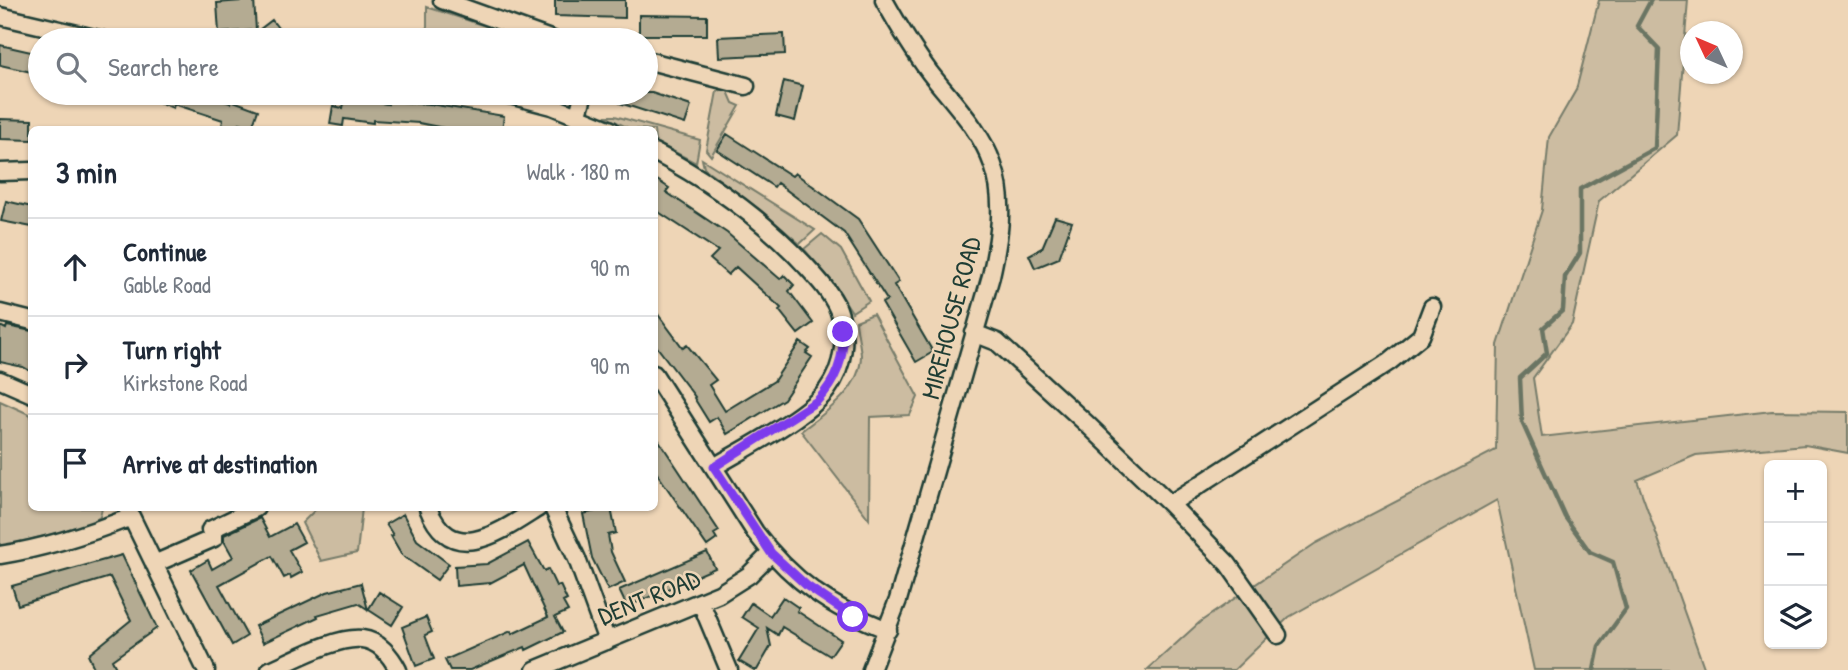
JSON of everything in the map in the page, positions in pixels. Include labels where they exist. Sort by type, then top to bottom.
[{"type":"street","points":[[442,0],[520,28]]},
{"type":"street","name":"MIREHOUSE ROAD","points":[[871,670],[888,630],[974,333],[998,246],[1001,219],[1000,192],[993,165],[980,138],[927,68],[896,23],[884,0]]},
{"type":"street","points":[[0,16],[52,28]]},
{"type":"street","points":[[658,63],[746,86]]},
{"type":"street","points":[[545,105],[578,114],[603,126]]},
{"type":"street","points":[[578,114],[581,105]]},
{"type":"street","points":[[658,154],[713,187],[775,235],[813,273],[832,297],[841,320],[842,357],[826,391],[808,409],[714,467]]},
{"type":"street","points":[[0,172],[28,171]]},
{"type":"street","points":[[1170,504],[1390,362],[1421,336],[1432,307]]},
{"type":"street","points":[[0,313],[28,320]]},
{"type":"street","points":[[974,333],[997,342],[1170,504],[1222,557],[1278,635]]},
{"type":"street","points":[[0,380],[28,392]]},
{"type":"street","points":[[658,380],[771,553],[797,578],[829,602],[853,617],[888,630]]},
{"type":"street","points":[[154,564],[214,538],[211,530],[250,511]]},
{"type":"street","points":[[429,511],[433,519],[447,533],[456,538],[475,541],[494,536],[533,511]]},
{"type":"street","points":[[554,511],[577,559],[607,641]]},
{"type":"street","points":[[0,555],[26,551],[84,535],[129,512],[206,670]]},
{"type":"street","name":"DENT ROAD","points":[[535,670],[701,603],[737,584],[771,553]]},
{"type":"street","points":[[701,603],[729,670]]},
{"type":"street","points":[[270,670],[347,640],[364,639],[387,653],[398,670]]},
{"type":"shaded area","points":[[1599,0],[1688,0],[1686,21],[1680,21],[1681,84],[1677,135],[1599,201],[1572,324],[1533,378],[1542,437],[1772,411],[1848,412],[1848,453],[1805,445],[1696,455],[1637,480],[1705,670],[1534,670],[1497,500],[1289,617],[1234,670],[1147,670],[1200,622],[1316,543],[1496,450],[1498,345],[1542,210],[1549,137],[1576,90]]},
{"type":"shaded area","points":[[427,7],[491,28],[427,28]]},
{"type":"shaded area","points":[[727,89],[733,103],[740,106],[711,156],[706,150],[717,91]]},
{"type":"shaded area","points":[[605,116],[615,116],[650,126],[624,126]]},
{"type":"shaded area","points":[[658,128],[700,140],[696,163],[658,144]]},
{"type":"shaded area","points":[[702,159],[815,230],[800,244],[763,212],[704,168]]},
{"type":"shaded area","points":[[822,234],[841,250],[869,301],[852,312],[831,280],[804,249]]},
{"type":"shaded area","points":[[873,314],[918,397],[910,415],[870,417],[869,519],[801,431],[849,389],[859,368],[861,355],[856,321]]},
{"type":"shaded area","points":[[0,401],[28,414],[28,511],[101,511],[100,517],[85,526],[0,547]]},
{"type":"shaded area","points":[[314,511],[362,511],[357,553],[321,561],[302,523]]},
{"type":"building","points":[[254,0],[256,28],[219,28],[217,3]]},
{"type":"building","points":[[555,0],[625,0],[625,18],[555,16]]},
{"type":"building","points":[[639,15],[707,16],[707,35],[658,35],[658,28],[639,28]]},
{"type":"building","points":[[272,20],[278,28],[262,28]]},
{"type":"building","points":[[784,34],[785,54],[719,57],[718,37]]},
{"type":"building","points":[[0,45],[28,51],[28,71],[0,65]]},
{"type":"building","points":[[784,81],[803,86],[795,121],[776,116]]},
{"type":"building","points":[[658,95],[691,106],[685,124],[626,105],[658,105]]},
{"type":"building","points":[[177,105],[244,105],[258,110],[252,126],[240,123],[239,126],[225,126],[222,125],[223,120]]},
{"type":"building","points":[[344,105],[436,105],[504,116],[503,126],[434,126],[344,119],[343,126],[330,124],[333,106],[343,108]]},
{"type":"building","points":[[0,119],[32,120],[32,126],[28,126],[28,140],[0,139]]},
{"type":"building","points":[[727,134],[792,176],[795,173],[858,219],[899,282],[894,285],[933,352],[916,362],[882,303],[887,300],[844,233],[777,183],[774,187],[717,150]]},
{"type":"building","points":[[658,181],[669,188],[666,192],[727,233],[780,279],[784,275],[794,285],[789,291],[813,323],[798,334],[779,310],[781,308],[736,267],[728,275],[710,259],[718,251],[658,212]]},
{"type":"building","points":[[6,201],[28,206],[28,226],[1,221]]},
{"type":"building","points":[[1055,217],[1072,222],[1059,258],[1035,268],[1029,255],[1042,248]]},
{"type":"building","points":[[658,314],[683,348],[687,345],[716,380],[709,385],[725,411],[774,381],[800,342],[810,349],[806,353],[812,357],[784,399],[727,434],[717,417],[709,422],[695,397],[658,348]]},
{"type":"building","points":[[0,326],[28,330],[28,370],[0,362]]},
{"type":"building","points":[[658,439],[719,531],[714,534],[717,539],[707,546],[658,475]]},
{"type":"building","points":[[612,511],[616,533],[608,535],[611,552],[625,582],[608,590],[592,558],[583,514]]},
{"type":"building","points":[[403,514],[417,540],[449,564],[437,580],[402,555],[391,536],[393,535],[386,524]]},
{"type":"building","points":[[260,518],[270,537],[294,524],[304,542],[289,550],[302,572],[291,578],[290,575],[284,578],[272,556],[219,585],[247,636],[232,645],[191,570],[208,560],[212,569],[233,557],[224,541],[224,535]]},
{"type":"building","points":[[528,542],[544,571],[548,569],[567,600],[563,602],[568,611],[555,617],[563,632],[526,650],[525,647],[470,670],[450,670],[445,660],[548,617],[524,565],[490,583],[456,586],[455,566],[487,564]]},
{"type":"building","points":[[707,552],[715,568],[627,607],[619,590]]},
{"type":"building","points":[[122,555],[157,628],[112,660],[117,670],[95,670],[88,655],[131,620],[110,577],[18,605],[12,586]]},
{"type":"building","points":[[361,583],[368,609],[358,603],[317,615],[318,617],[263,643],[255,626],[327,592]]},
{"type":"building","points":[[379,592],[403,607],[392,625],[368,610]]},
{"type":"building","points":[[783,597],[799,608],[797,611],[841,640],[830,656],[782,627],[778,635],[767,628],[771,646],[757,670],[754,670],[739,661],[759,628],[742,617],[751,603],[770,616]]},
{"type":"building","points":[[426,617],[432,632],[425,635],[434,659],[416,666],[402,627]]},
{"type":"waterway","points":[[1594,670],[1599,646],[1626,609],[1613,562],[1590,552],[1565,517],[1522,422],[1520,378],[1547,353],[1543,328],[1563,310],[1565,277],[1580,253],[1580,189],[1655,148],[1659,49],[1637,26],[1651,0]]},
{"type":"route","points":[[843,332],[844,345],[838,369],[833,381],[817,401],[714,467],[771,553],[821,597],[853,617]]}]
